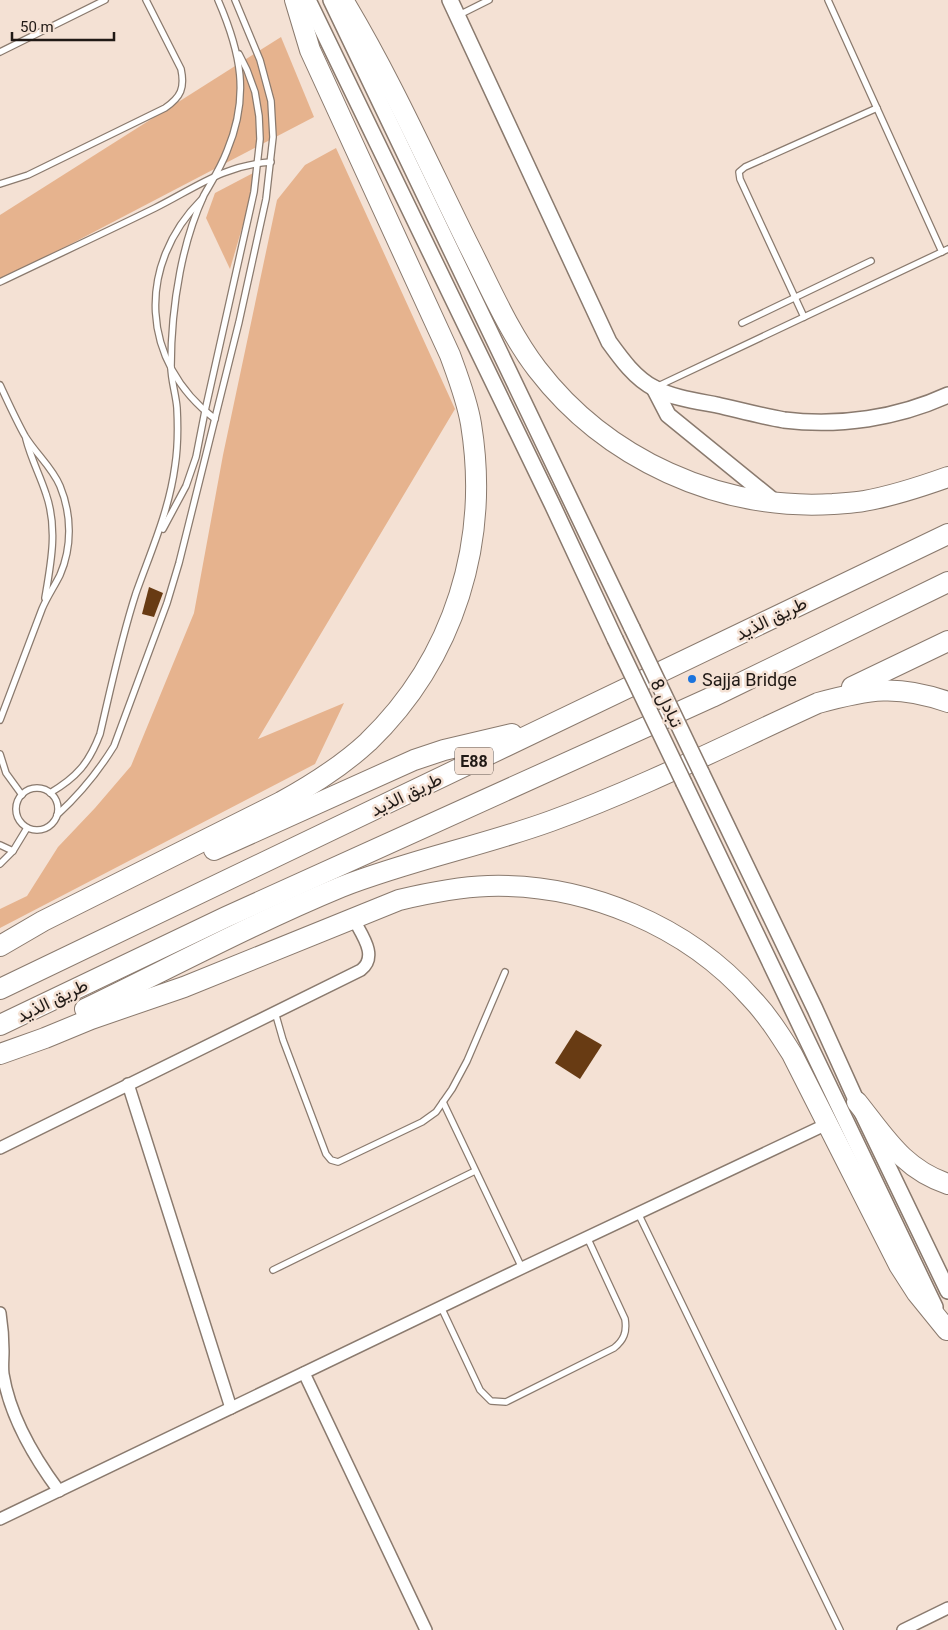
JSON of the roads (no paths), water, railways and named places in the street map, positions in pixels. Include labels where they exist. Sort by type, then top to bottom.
[{"type":"highway","points":[[0,946],[52,916],[281,802],[312,785],[341,765],[380,729],[413,689],[444,636],[460,595],[469,561],[477,491],[470,421],[462,388],[450,355],[310,50],[295,0]]},
{"type":"highway","points":[[343,0],[381,67],[508,325],[537,369],[572,408],[612,442],[658,469],[706,488],[757,501],[810,505],[862,502],[911,490],[948,477]]},
{"type":"highway","name":"طريق الذيد","points":[[0,989],[948,534]]},
{"type":"highway","name":"طريق الذيد","points":[[0,1024],[235,912],[712,697],[948,582]]},
{"type":"highway","points":[[0,1052],[306,902],[388,870],[491,841],[553,820],[625,791],[948,641]]},
{"type":"highway","points":[[818,703],[877,690],[905,691],[932,696],[948,702]]},
{"type":"highway","points":[[0,951],[62,924],[175,868],[414,760],[444,750],[544,728]]},
{"type":"highway","points":[[0,1052],[45,1038],[91,1019],[184,987],[399,900],[458,888],[488,886],[534,888],[582,897],[614,907],[645,920],[702,953],[728,974],[752,998],[773,1024],[792,1054],[908,1279],[947,1332]]},
{"type":"highway","points":[[857,1102],[903,1158],[916,1170],[934,1180],[948,1184]]},
{"type":"main road","name":"تبادل 8","points":[[308,0],[552,504],[947,1332]]},
{"type":"main road","points":[[331,0],[815,1009],[857,1102],[948,1291]]},
{"type":"main road","points":[[450,0],[609,342],[636,375],[654,388],[680,397],[784,420],[812,422],[848,421],[880,417],[924,405],[948,395]]},
{"type":"main road","points":[[654,388],[668,415],[775,502]]},
{"type":"street","points":[[0,1148],[360,970],[366,966],[370,954],[353,918]]},
{"type":"street","points":[[128,1084],[232,1408]]},
{"type":"street","points":[[0,1519],[522,1268],[827,1124]]},
{"type":"street","points":[[0,1313],[3,1372],[11,1403],[30,1446],[59,1491]]},
{"type":"street","points":[[304,1373],[426,1630]]},
{"type":"street","points":[[903,1630],[948,1608]]},
{"type":"lane","points":[[0,52],[105,0]]},
{"type":"lane","points":[[0,184],[28,175],[175,102],[181,92],[183,80],[180,69],[146,0]]},
{"type":"lane","points":[[156,540],[186,486],[196,457],[248,222],[259,163],[260,131],[255,92],[247,70],[236,49],[218,0]]},
{"type":"lane","points":[[57,815],[58,807],[55,799],[43,789],[28,790],[18,801],[17,815],[20,822],[27,828],[34,830],[48,827],[57,815],[89,783],[114,746],[123,725],[167,603],[179,563],[257,239],[271,162],[273,137],[271,102],[260,60],[235,0]]},
{"type":"lane","points":[[457,16],[489,0]]},
{"type":"lane","points":[[654,388],[945,250],[828,0]]},
{"type":"lane","points":[[50,793],[68,782],[79,772],[95,748],[136,594],[172,489],[176,463],[177,411],[171,369],[180,270],[186,245],[203,197],[215,176],[236,127],[240,101],[240,75],[236,49]]},
{"type":"lane","points":[[804,317],[740,179],[739,172],[745,167],[877,108]]},
{"type":"lane","points":[[0,282],[215,176],[229,170],[271,162]]},
{"type":"lane","points":[[203,197],[180,223],[165,253],[156,286],[156,320],[159,337],[171,369],[192,398],[215,419]]},
{"type":"lane","points":[[742,323],[871,260]]},
{"type":"lane","points":[[0,385],[26,437],[60,485],[66,502],[69,521],[69,540],[66,558],[60,575],[44,604],[0,720]]},
{"type":"lane","points":[[26,437],[30,456],[46,494],[51,513],[52,551],[44,604]]},
{"type":"lane","points":[[0,754],[6,773],[22,795]]},
{"type":"lane","points":[[0,864],[13,851],[27,828]]},
{"type":"lane","points":[[0,845],[13,851]]},
{"type":"lane","points":[[274,1012],[326,1154],[334,1162],[342,1161],[422,1122],[436,1112],[467,1061],[505,972]]},
{"type":"lane","points":[[443,1102],[522,1268]]},
{"type":"lane","points":[[273,1270],[476,1171]]},
{"type":"lane","points":[[638,1213],[840,1630]]},
{"type":"lane","points":[[441,1307],[480,1390],[491,1400],[506,1402],[614,1348],[625,1336],[625,1319],[587,1237]]},
{"type":"place","name":"Sajja Bridge","points":[[692,679]]}]
